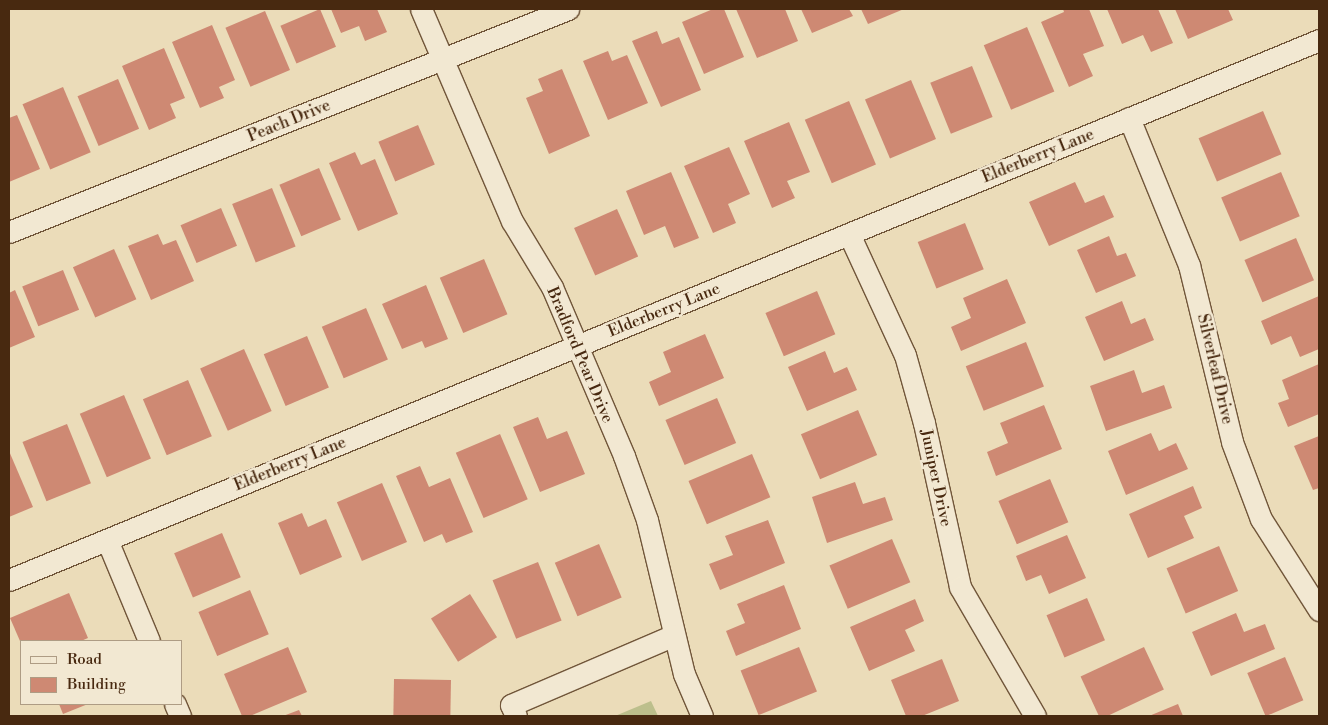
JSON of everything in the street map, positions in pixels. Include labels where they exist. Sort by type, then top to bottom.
[{"type":"street","name":"Bradford Pear Drive","points":[[421,9],[512,221],[552,286],[647,520],[684,674],[702,716]]},
{"type":"street","name":"Peach Drive","points":[[9,232],[568,9]]},
{"type":"street","name":"Elderberry Lane","points":[[9,580],[1319,40]]},
{"type":"street","name":"Silverleaf Drive","points":[[1129,118],[1189,265],[1232,442],[1261,519],[1319,610]]},
{"type":"street","name":"Juniper Drive","points":[[849,234],[905,355],[924,424],[960,587],[1035,716]]},
{"type":"street","points":[[107,540],[149,640]]},
{"type":"street","points":[[516,716],[511,705],[674,635]]},
{"type":"green space","points":[[651,701],[658,716],[615,716]]},
{"type":"building","points":[[320,9],[336,47],[296,64],[280,26]]},
{"type":"building","points":[[331,9],[377,9],[387,32],[365,41],[359,26],[341,33]]},
{"type":"building","points":[[713,9],[724,9],[744,57],[704,74],[682,22]]},
{"type":"building","points":[[736,9],[785,9],[798,41],[757,58]]},
{"type":"building","points":[[801,9],[849,9],[853,16],[812,33]]},
{"type":"building","points":[[861,9],[904,9],[868,24]]},
{"type":"building","points":[[1063,9],[1089,9],[1104,46],[1083,54],[1093,76],[1069,87],[1041,22],[1064,12]]},
{"type":"building","points":[[1107,9],[1158,9],[1173,43],[1151,52],[1143,35],[1122,44]]},
{"type":"building","points":[[1175,9],[1228,9],[1233,20],[1188,39]]},
{"type":"building","points":[[265,11],[290,70],[250,87],[225,28]]},
{"type":"building","points":[[212,25],[235,80],[219,87],[224,98],[200,108],[172,42]]},
{"type":"building","points":[[1027,27],[1054,91],[1011,110],[984,45]]},
{"type":"building","points":[[657,31],[662,44],[679,37],[701,90],[661,107],[632,41]]},
{"type":"building","points":[[164,48],[185,98],[170,104],[176,118],[149,130],[122,66]]},
{"type":"building","points":[[608,51],[612,61],[627,55],[648,103],[608,120],[583,61]]},
{"type":"building","points":[[972,66],[993,117],[951,134],[930,83]]},
{"type":"building","points":[[562,69],[590,136],[549,154],[526,98],[543,91],[538,79]]},
{"type":"building","points":[[118,79],[139,129],[99,146],[77,96]]},
{"type":"building","points":[[911,80],[936,139],[890,158],[865,100]]},
{"type":"building","points":[[63,87],[91,152],[50,170],[22,104]]},
{"type":"building","points":[[849,101],[876,165],[832,183],[805,120]]},
{"type":"building","points":[[1263,111],[1281,154],[1217,182],[1199,138]]},
{"type":"building","points":[[17,115],[40,169],[9,182],[9,118]]},
{"type":"building","points":[[789,122],[810,172],[787,181],[795,198],[772,208],[744,141]]},
{"type":"building","points":[[418,125],[435,165],[395,181],[378,142]]},
{"type":"building","points":[[729,147],[750,194],[728,204],[736,223],[713,233],[684,166]]},
{"type":"building","points":[[355,152],[361,165],[375,159],[398,214],[358,231],[329,163]]},
{"type":"building","points":[[319,168],[341,220],[301,236],[279,185]]},
{"type":"building","points":[[671,172],[699,238],[674,248],[665,226],[644,235],[626,191]]},
{"type":"building","points":[[1281,172],[1300,216],[1240,242],[1221,197]]},
{"type":"building","points":[[1075,182],[1085,203],[1104,195],[1114,217],[1049,246],[1029,202]]},
{"type":"building","points":[[272,188],[296,246],[256,263],[232,204]]},
{"type":"building","points":[[221,208],[237,246],[197,263],[180,225]]},
{"type":"building","points":[[617,209],[638,257],[595,276],[574,228]]},
{"type":"building","points":[[965,223],[984,269],[936,288],[918,242]]},
{"type":"building","points":[[158,234],[163,245],[176,240],[194,281],[151,300],[128,246]]},
{"type":"building","points":[[1109,236],[1117,256],[1126,253],[1136,276],[1096,293],[1077,250]]},
{"type":"building","points":[[1296,238],[1314,280],[1262,302],[1244,260]]},
{"type":"building","points":[[114,249],[136,299],[95,318],[73,267]]},
{"type":"building","points":[[484,259],[507,314],[463,333],[440,278]]},
{"type":"building","points":[[63,270],[79,310],[38,326],[22,286]]},
{"type":"building","points":[[1007,279],[1026,323],[961,351],[951,327],[971,318],[963,298]]},
{"type":"building","points":[[426,285],[448,339],[425,348],[422,341],[402,349],[382,304]]},
{"type":"building","points":[[15,290],[35,337],[9,348],[9,293]]},
{"type":"building","points":[[817,291],[835,334],[784,356],[765,313]]},
{"type":"building","points":[[1319,296],[1319,349],[1300,357],[1291,336],[1271,345],[1261,321]]},
{"type":"building","points":[[1122,301],[1131,324],[1145,318],[1154,340],[1104,361],[1085,317]]},
{"type":"building","points":[[366,308],[388,360],[344,378],[322,327]]},
{"type":"building","points":[[705,334],[724,378],[659,406],[649,382],[671,372],[663,352]]},
{"type":"building","points":[[307,336],[329,388],[286,406],[264,354]]},
{"type":"building","points":[[1026,342],[1044,387],[984,411],[966,366]]},
{"type":"building","points":[[244,349],[272,411],[228,431],[200,369]]},
{"type":"building","points":[[825,351],[834,373],[847,367],[857,390],[807,411],[788,367]]},
{"type":"building","points":[[1319,364],[1319,414],[1288,427],[1278,403],[1289,399],[1282,380]]},
{"type":"building","points":[[1134,370],[1142,393],[1164,385],[1172,408],[1106,431],[1090,386]]},
{"type":"building","points":[[188,380],[212,436],[167,455],[143,399]]},
{"type":"building","points":[[124,395],[151,459],[107,477],[80,414]]},
{"type":"building","points":[[717,398],[736,443],[685,465],[665,420]]},
{"type":"building","points":[[1044,405],[1062,449],[996,476],[987,452],[1008,443],[1000,423]]},
{"type":"building","points":[[858,410],[877,455],[820,479],[801,434]]},
{"type":"building","points":[[538,417],[547,439],[567,431],[585,474],[540,492],[513,427]]},
{"type":"building","points":[[67,424],[91,483],[46,501],[22,442]]},
{"type":"building","points":[[1151,433],[1159,451],[1176,443],[1188,469],[1126,495],[1108,451]]},
{"type":"building","points":[[500,434],[528,499],[484,518],[456,453]]},
{"type":"building","points":[[1319,436],[1319,488],[1313,490],[1294,446]]},
{"type":"building","points":[[9,451],[33,507],[9,517]]},
{"type":"building","points":[[752,454],[770,497],[707,524],[688,481]]},
{"type":"building","points":[[420,466],[429,487],[450,478],[473,532],[446,543],[442,534],[424,542],[396,476]]},
{"type":"building","points":[[1050,479],[1068,522],[1017,544],[998,501]]},
{"type":"building","points":[[855,482],[863,504],[885,497],[893,520],[827,543],[812,497]]},
{"type":"building","points":[[382,483],[407,542],[362,561],[337,502]]},
{"type":"building","points":[[1193,486],[1202,508],[1184,516],[1194,538],[1148,558],[1129,514]]},
{"type":"building","points":[[302,513],[308,527],[326,519],[342,557],[300,575],[278,523]]},
{"type":"building","points":[[768,520],[785,563],[720,590],[709,564],[733,555],[725,536]]},
{"type":"building","points":[[222,533],[241,577],[193,598],[174,553]]},
{"type":"building","points":[[1067,535],[1086,578],[1049,594],[1041,575],[1026,581],[1016,556]]},
{"type":"building","points":[[892,539],[910,582],[848,609],[829,566]]},
{"type":"building","points":[[599,544],[622,597],[577,616],[555,563]]},
{"type":"building","points":[[1219,546],[1238,591],[1186,613],[1167,568]]},
{"type":"building","points":[[538,562],[562,620],[516,639],[493,580]]},
{"type":"building","points":[[784,585],[801,629],[736,656],[726,631],[745,623],[737,604]]},
{"type":"building","points":[[250,590],[269,634],[217,656],[198,612]]},
{"type":"building","points":[[69,593],[88,638],[83,640],[20,641],[10,618]]},
{"type":"building","points":[[470,594],[497,637],[458,662],[431,618]]},
{"type":"building","points":[[1087,598],[1105,640],[1064,658],[1046,615]]},
{"type":"building","points":[[915,599],[924,621],[905,630],[915,651],[869,671],[850,627]]},
{"type":"building","points":[[1236,613],[1244,632],[1265,624],[1275,649],[1211,676],[1192,632]]},
{"type":"building","points":[[288,647],[307,692],[250,716],[242,716],[224,674]]},
{"type":"building","points":[[799,647],[817,692],[759,715],[741,671]]},
{"type":"building","points":[[1144,647],[1164,690],[1107,716],[1099,716],[1081,677]]},
{"type":"building","points":[[1285,657],[1303,700],[1266,716],[1247,673]]},
{"type":"building","points":[[942,659],[959,701],[922,716],[906,716],[891,680]]},
{"type":"building","points":[[394,679],[451,680],[450,716],[393,716]]},
{"type":"building","points":[[1178,704],[1183,716],[1149,716]]},
{"type":"building","points":[[59,705],[86,705],[63,714]]},
{"type":"building","points":[[299,710],[302,716],[283,716]]}]
